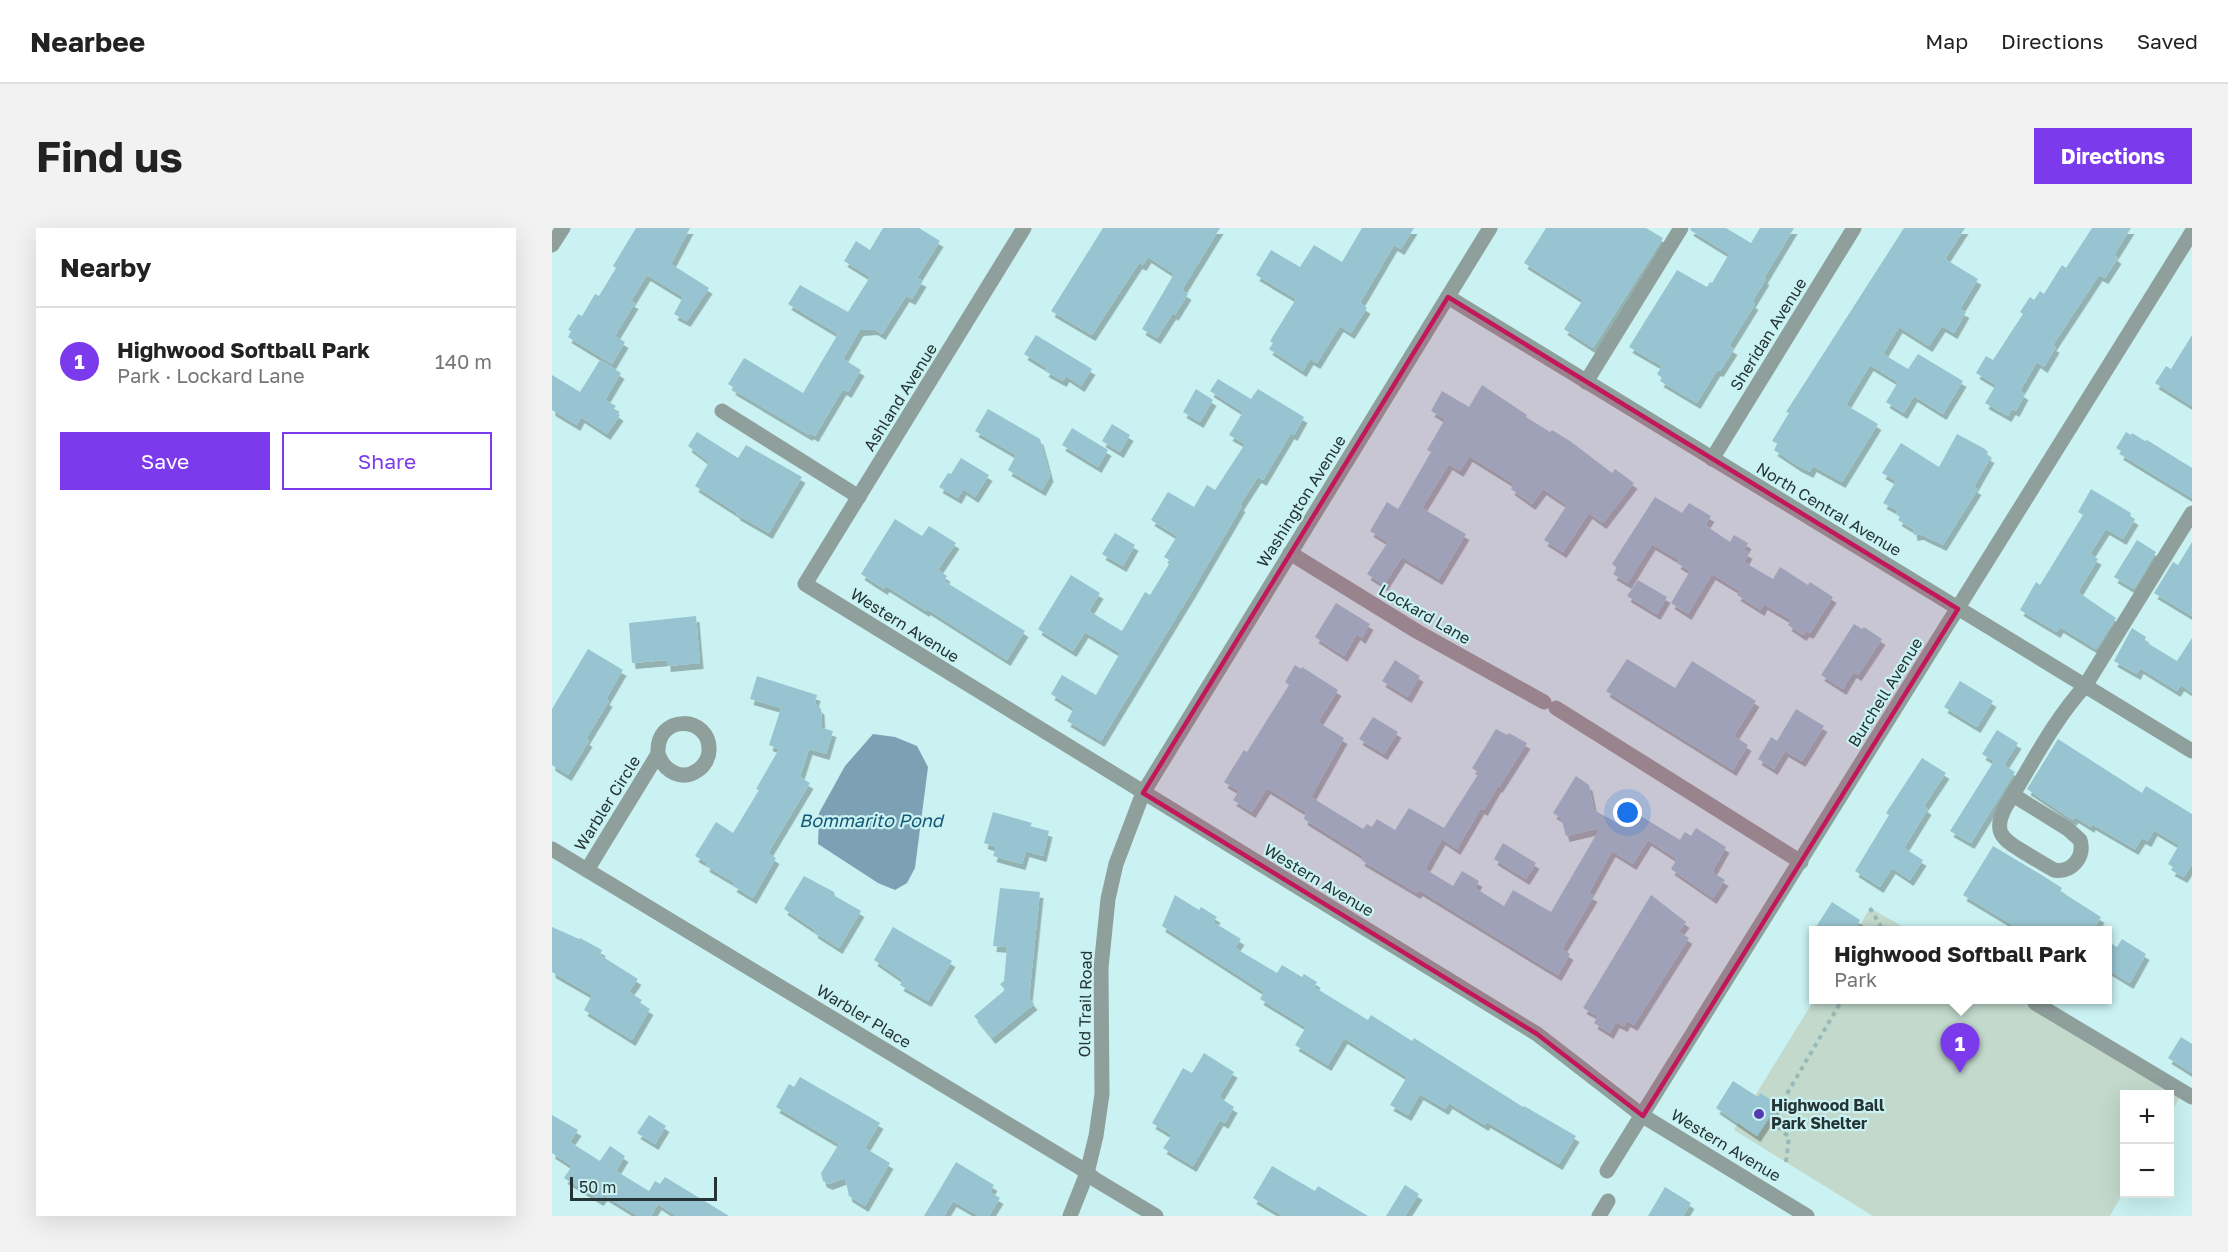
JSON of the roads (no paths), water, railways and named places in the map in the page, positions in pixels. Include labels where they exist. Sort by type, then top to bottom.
[{"type":"street","points":[[552,245],[563,228]]},
{"type":"street","name":"Ashland Avenue","points":[[805,584],[1024,228]]},
{"type":"street","name":"Washington Avenue","points":[[1143,793],[1490,228]]},
{"type":"street","points":[[1586,382],[1681,228]]},
{"type":"street","name":"Sheridan Avenue","points":[[1712,459],[1854,228]]},
{"type":"street","name":"Burchell Avenue","points":[[1607,1171],[2192,232]]},
{"type":"street","name":"North Central Avenue","points":[[1448,297],[2192,752]]},
{"type":"street","points":[[722,411],[859,497]]},
{"type":"street","points":[[2013,795],[2068,829],[2080,840],[2081,852],[2078,860],[2070,868],[2062,872],[2054,870],[2006,841],[1999,825],[2000,816],[2056,724],[2072,700],[2085,686],[2192,513]]},
{"type":"street","name":"Lockard Lane","points":[[1290,553],[1418,632],[1550,705],[1801,862]]},
{"type":"street","name":"Western Avenue","points":[[805,584],[1537,1034],[1643,1116],[1807,1216]]},
{"type":"street","name":"Warbler Circle","points":[[587,870],[658,754]]},
{"type":"street","name":"Old Trail Road","points":[[1070,1216],[1087,1173],[1096,1136],[1102,1094],[1101,968],[1108,899],[1116,864],[1143,793]]},
{"type":"street","name":"Warbler Place","points":[[552,849],[1156,1216]]},
{"type":"street","points":[[2037,1004],[2192,1097]]},
{"type":"street","points":[[1599,1216],[1608,1201]]},
{"type":"water","name":"Bommarito Pond","points":[[873,734],[895,737],[917,746],[928,767],[915,868],[907,883],[895,890],[878,883],[818,844],[819,813],[845,766]]},
{"type":"place","name":"Highwood Softball Park","points":[[1960,1073]]},
{"type":"place","name":"Highwood Ball Park Shelter","points":[[1759,1114]]}]
